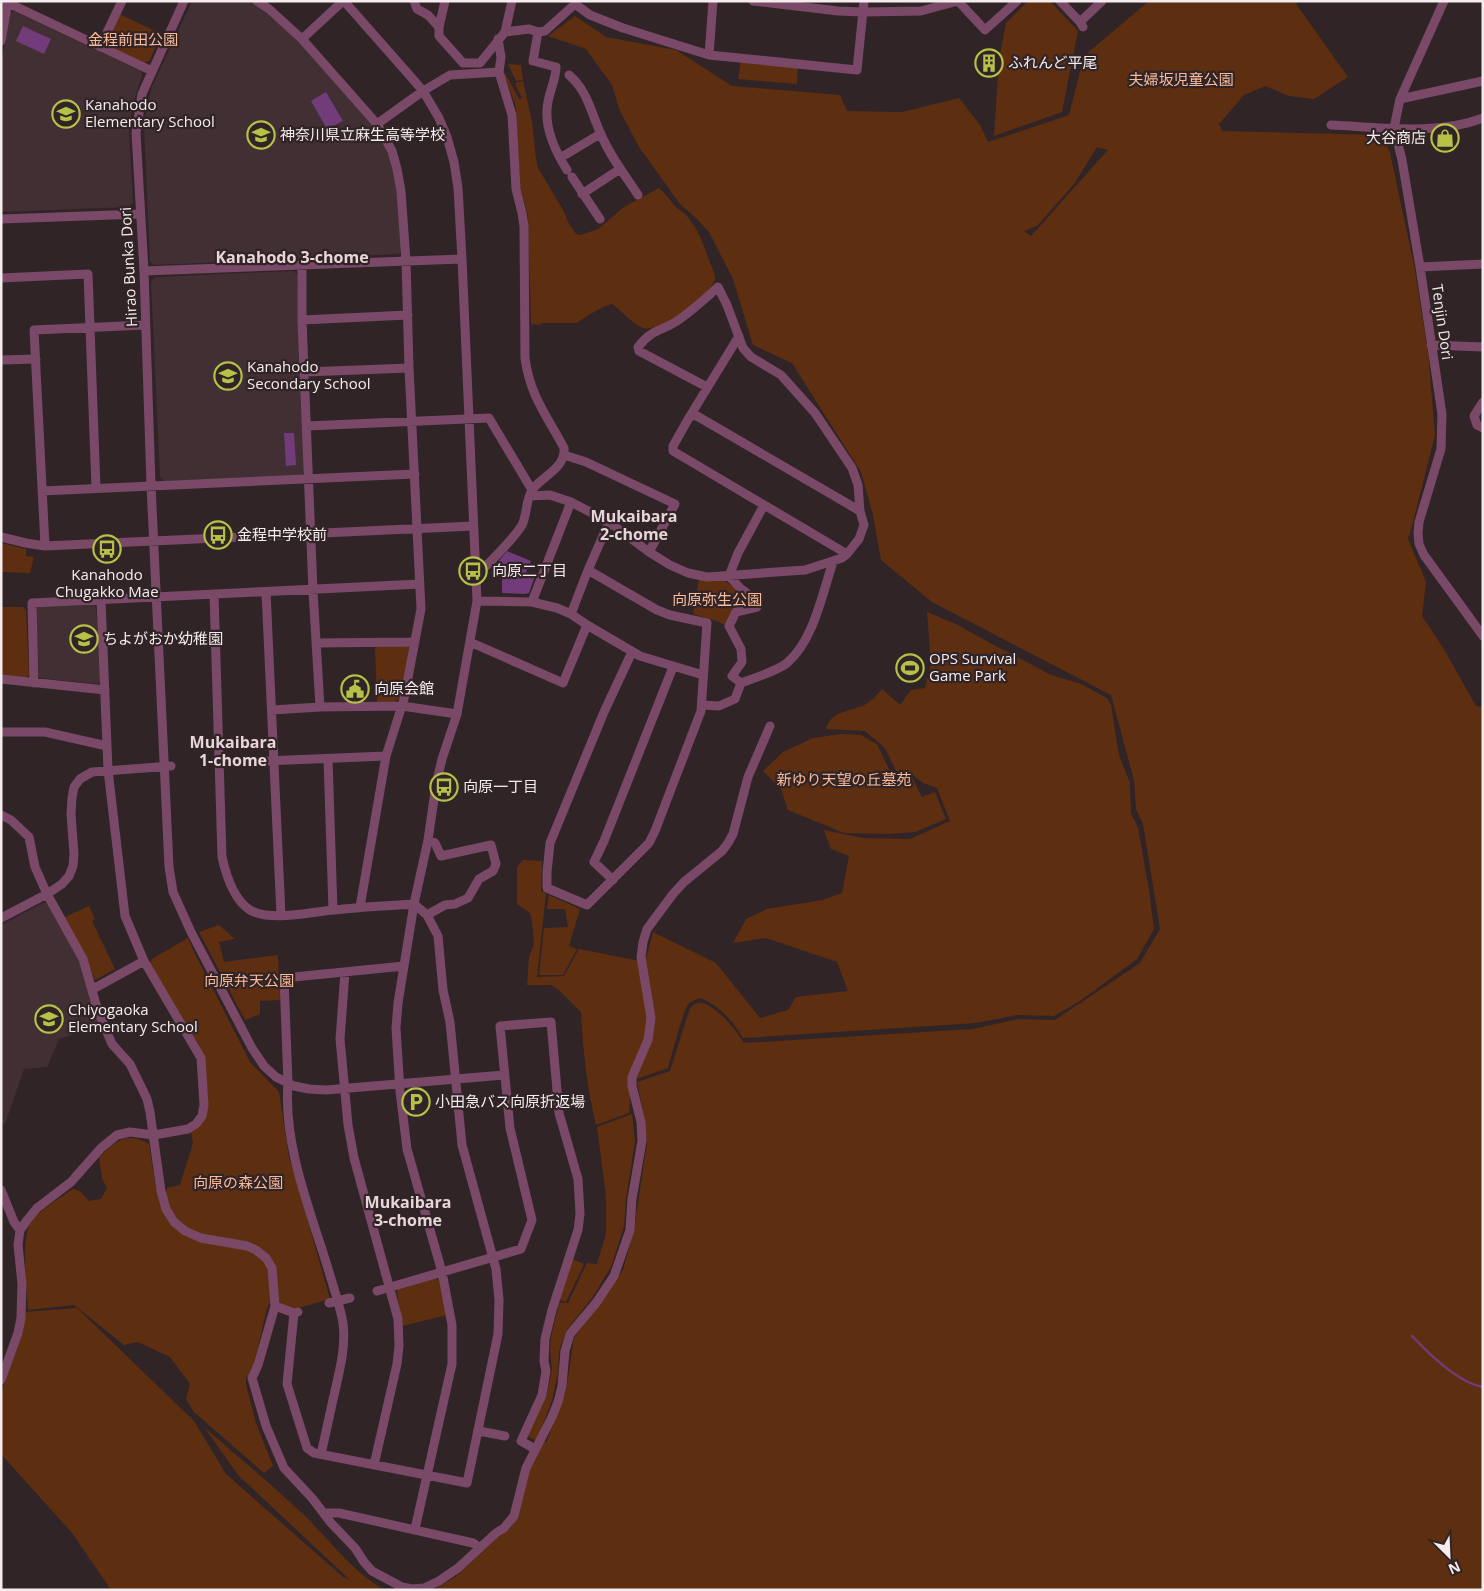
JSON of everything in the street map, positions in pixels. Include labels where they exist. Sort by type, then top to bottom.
[{"type":"street","points":[[100,47],[122,1]]},
{"type":"street","name":"Hirao Bunka Dori","points":[[184,1],[142,94],[136,133],[144,271],[151,485],[168,766],[169,867],[173,892],[191,932],[258,1059],[270,1073],[288,1083],[309,1089],[326,1090],[504,1075]]},
{"type":"street","points":[[257,1],[269,9],[302,39],[377,124],[392,151],[397,169],[403,219],[421,609],[402,706],[386,756],[360,907]]},
{"type":"street","points":[[302,39],[343,1],[423,91],[439,118],[447,137],[454,162],[458,188],[477,601],[457,714],[442,759],[428,840],[414,904],[396,1028],[399,1083],[407,1149],[442,1272],[452,1325],[452,1364],[415,1530]]},
{"type":"street","points":[[414,1],[417,10],[428,15],[439,27]]},
{"type":"street","points":[[445,1],[439,27],[439,36],[463,63],[480,63],[505,32],[512,1]]},
{"type":"street","points":[[709,55],[713,1]]},
{"type":"street","points":[[753,1],[863,12],[920,11],[958,1],[985,30],[1017,1]]},
{"type":"street","points":[[505,32],[529,29],[538,32],[545,31],[575,3],[590,15],[623,28],[709,55],[857,70],[856,61],[864,1]]},
{"type":"street","points":[[1060,1],[1081,25],[1102,1]]},
{"type":"street","name":"Tenjin Dori","points":[[1444,1],[1400,99],[1394,128],[1402,160],[1420,267],[1442,414],[1441,449],[1419,522],[1418,533],[1419,544],[1424,555],[1483,636]]},
{"type":"street","points":[[1,41],[6,2],[152,71]]},
{"type":"street","points":[[538,32],[533,61],[556,67],[547,104],[550,136],[569,173],[600,219]]},
{"type":"street","points":[[476,575],[487,566],[522,525],[531,493],[557,467],[564,455],[564,448],[540,409],[526,368],[522,213],[516,189],[512,115],[499,72],[501,57],[498,39]]},
{"type":"street","points":[[377,124],[423,91],[450,75],[499,72]]},
{"type":"street","points":[[569,75],[583,91],[600,134],[638,195]]},
{"type":"street","points":[[1400,99],[1483,81]]},
{"type":"street","points":[[1331,125],[1394,128],[1433,127],[1461,124],[1483,118]]},
{"type":"street","points":[[560,158],[600,134]]},
{"type":"street","points":[[582,194],[620,168]]},
{"type":"street","points":[[1,218],[140,214]]},
{"type":"street","points":[[144,271],[462,258]]},
{"type":"street","points":[[1420,267],[1483,264]]},
{"type":"street","points":[[302,265],[302,320],[310,478],[313,591],[320,707]]},
{"type":"street","points":[[1,278],[88,274],[96,488]]},
{"type":"street","points":[[531,493],[550,495],[572,502],[609,522],[670,565],[688,573],[707,576],[729,576],[805,570],[833,562],[847,554],[859,538],[864,525],[860,511],[858,485],[852,468],[815,413],[781,375],[751,357],[743,348],[727,305],[718,287],[676,322],[647,336],[638,347],[639,351],[707,387]]},
{"type":"street","points":[[302,320],[408,315]]},
{"type":"street","points":[[45,546],[34,330],[145,325]]},
{"type":"street","points":[[739,336],[690,416],[673,446],[673,451],[847,554]]},
{"type":"street","points":[[1431,345],[1483,347]]},
{"type":"street","points":[[1,360],[36,359]]},
{"type":"street","points":[[305,372],[409,368]]},
{"type":"street","points":[[1483,402],[1474,416],[1477,425],[1483,428]]},
{"type":"street","points":[[690,416],[697,416],[860,511]]},
{"type":"street","points":[[307,426],[490,418],[531,493]]},
{"type":"street","points":[[564,455],[586,462],[675,504],[649,552]]},
{"type":"street","points":[[42,491],[415,474]]},
{"type":"street","points":[[532,602],[572,502]]},
{"type":"street","points":[[729,576],[738,553],[764,505]]},
{"type":"street","points":[[571,614],[609,522]]},
{"type":"street","points":[[1,537],[45,546],[473,526]]},
{"type":"street","points":[[702,705],[719,706],[735,700],[741,684],[786,664],[805,641],[811,629],[833,562]]},
{"type":"street","points":[[588,570],[657,610],[670,615],[707,623],[702,705],[649,843],[587,905],[547,888],[550,843],[604,712],[632,652]]},
{"type":"street","points":[[729,576],[740,588],[756,600],[757,607],[736,612],[729,626],[741,649],[742,662],[732,676],[741,684]]},
{"type":"street","points":[[34,683],[32,603],[157,596],[313,591],[420,584]]},
{"type":"street","points":[[266,592],[272,710],[270,761],[281,915]]},
{"type":"street","points":[[214,594],[223,764],[222,857],[226,874],[240,900],[248,909],[258,914],[281,915],[414,904],[427,915],[438,936],[443,990],[450,1022],[462,1145],[496,1269],[499,1300],[498,1334],[468,1483],[428,1477],[314,1453],[307,1448],[287,1384],[297,1312],[275,1306]]},
{"type":"street","points":[[1,1380],[18,1333],[21,1318],[22,1284],[18,1245],[20,1230],[37,1208],[71,1182],[100,1148],[117,1135],[130,1132],[154,1135],[188,1129],[196,1124],[202,1116],[204,1105],[201,1058],[144,961],[125,916],[108,770],[101,600]]},
{"type":"street","points":[[477,601],[532,602],[557,608],[571,614],[632,652],[656,662],[703,676]]},
{"type":"street","points":[[470,642],[563,683],[586,625]]},
{"type":"street","points":[[316,643],[414,642]]},
{"type":"street","points":[[613,880],[594,862],[673,667]]},
{"type":"street","points":[[1,679],[105,690]]},
{"type":"street","points":[[272,710],[320,707],[402,706],[457,714]]},
{"type":"street","points":[[1,815],[11,820],[29,838],[35,867],[47,894],[83,959],[98,1011],[112,1044],[130,1064],[147,1099],[154,1135],[161,1191],[166,1208],[174,1222],[185,1231],[201,1238],[247,1246],[256,1250],[266,1258],[272,1268],[275,1306],[258,1365],[252,1378],[266,1426],[284,1468],[355,1548],[372,1571],[389,1581],[412,1589],[424,1588],[439,1581],[458,1568],[504,1528],[514,1516],[526,1468],[558,1402],[562,1386],[565,1351],[570,1334],[614,1276],[630,1230],[632,1199],[642,1141],[641,1122],[632,1086],[632,1077],[648,1040],[651,1018],[641,957],[643,942],[647,929],[673,894],[728,843],[733,834],[748,777],[770,726]]},
{"type":"street","points":[[1,732],[45,732],[107,746]]},
{"type":"street","points":[[270,761],[386,756]]},
{"type":"street","points":[[328,759],[333,910]]},
{"type":"street","points":[[209,765],[223,764]]},
{"type":"street","points":[[1,918],[47,894],[62,884],[68,876],[73,866],[74,854],[71,814],[74,786],[80,779],[92,772],[168,766]]},
{"type":"street","points":[[427,915],[445,905],[455,904],[468,898],[478,879],[493,871],[496,864],[491,845],[441,856],[435,843],[428,840]]},
{"type":"street","points":[[93,990],[144,961]]},
{"type":"street","points":[[321,1454],[342,1361],[343,1324],[334,1302],[290,1135],[287,1097],[284,978],[404,966]]},
{"type":"street","points":[[346,972],[340,1039],[348,1125],[354,1158],[398,1319],[399,1346],[397,1364],[374,1465]]},
{"type":"street","points":[[377,1291],[521,1249],[532,1220],[510,1128],[500,1026],[551,1022],[559,1113],[578,1179],[580,1214],[578,1230],[552,1310],[545,1339],[544,1361],[546,1371],[542,1395],[521,1441],[535,1449]]},
{"type":"street","points":[[1,1190],[4,1206],[20,1230]]},
{"type":"street","points":[[334,1302],[350,1298]]},
{"type":"street","points":[[479,1431],[505,1436]]},
{"type":"street","points":[[324,1513],[339,1513],[473,1543],[480,1548]]},
{"type":"shaded area","name":"神奈川県立麻生高等学校","points":[[192,1],[250,1],[294,36],[371,121],[388,153],[400,193],[402,252],[399,254],[154,265],[150,261],[144,123],[151,89]]},
{"type":"shaded area","name":"Kanahodo Elementary School","points":[[14,11],[141,71],[142,75],[132,107],[129,130],[133,203],[128,207],[1,212],[1,65],[10,13]]},
{"type":"shaded area","points":[[23,26],[51,39],[44,54],[16,41]]},
{"type":"shaded area","points":[[326,92],[343,121],[327,129],[311,101]]},
{"type":"shaded area","name":"Kanahodo Secondary School","points":[[293,271],[297,274],[306,470],[301,475],[164,481],[160,476],[151,282],[155,277]]},
{"type":"shaded area","points":[[284,433],[294,433],[296,465],[286,466]]},
{"type":"shaded area","points":[[507,551],[531,561],[526,572],[535,576],[529,593],[502,593],[502,577],[493,568]]},
{"type":"shaded area","points":[[93,604],[96,608],[101,681],[97,684],[40,678],[36,610],[39,607]]},
{"type":"shaded area","name":"Chiyogaoka Elementary School","points":[[43,903],[49,903],[79,961],[100,1026],[59,1039],[47,1067],[24,1069],[5,1124],[1,1123],[1,925]]},
{"type":"green space","points":[[1028,1],[1050,1],[1078,31],[1062,112],[994,136],[999,60],[1006,23]]},
{"type":"green space","name":"夫婦坂児童公園","points":[[1149,1],[1297,1],[1296,4],[1348,77],[1314,99],[1289,96],[1265,86],[1244,95],[1219,124],[1222,131],[1382,135],[1390,153],[1414,265],[1428,353],[1435,435],[1408,539],[1426,582],[1422,616],[1445,651],[1476,706],[1483,707],[1483,1235],[1480,1242],[1483,1237],[1483,1590],[433,1590],[455,1577],[496,1539],[510,1529],[517,1516],[529,1472],[540,1443],[527,1436],[547,1394],[552,1370],[551,1337],[559,1303],[568,1303],[587,1263],[597,1264],[606,1234],[606,1196],[597,1127],[632,1114],[635,1141],[624,1226],[611,1267],[592,1298],[566,1331],[559,1351],[558,1373],[552,1400],[539,1435],[546,1443],[566,1391],[574,1338],[623,1270],[634,1229],[647,1143],[637,1082],[670,1071],[688,1013],[692,1006],[699,1003],[706,1004],[714,1009],[729,1023],[744,1043],[973,1029],[1018,1019],[1055,1020],[1140,963],[1160,929],[1143,824],[1136,809],[1134,780],[1111,695],[932,602],[881,560],[873,515],[861,472],[792,363],[753,345],[733,279],[709,232],[680,204],[639,147],[620,111],[612,85],[586,49],[548,36],[575,16],[606,37],[676,50],[732,86],[840,95],[847,111],[902,112],[959,98],[980,125],[988,142],[1069,115],[1084,56]],"holes":[[[1097,147],[1108,150],[1031,236],[1024,231],[1037,226],[1074,184]]]},
{"type":"green space","name":"金程前田公園","points":[[119,14],[162,34],[149,61],[144,63],[109,47],[106,41]]},
{"type":"green space","points":[[741,59],[798,67],[797,84],[738,79]]},
{"type":"green space","points":[[508,64],[521,65],[523,80],[516,81]]},
{"type":"green space","points":[[505,73],[519,99],[522,98],[515,83],[523,81],[532,122],[538,168],[576,234],[581,235],[598,229],[624,207],[659,188],[694,225],[714,271],[715,278],[712,285],[696,302],[672,319],[650,328],[639,326],[612,304],[594,312],[577,323],[531,324],[528,216],[520,186],[516,107]]},
{"type":"green space","points":[[1,543],[26,549],[26,556],[34,557],[30,573],[1,572]]},
{"type":"green space","name":"向原弥生公園","points":[[699,579],[725,581],[752,600],[751,605],[735,607],[725,625],[693,614]]},
{"type":"green space","points":[[1,607],[23,607],[26,610],[29,675],[25,678],[1,675]]},
{"type":"green space","points":[[927,612],[956,624],[1051,675],[1081,684],[1107,698],[1111,705],[1119,755],[1130,783],[1131,813],[1138,828],[1154,929],[1137,959],[1080,1001],[1054,1016],[1017,1015],[976,1023],[743,1038],[725,1014],[700,998],[689,1003],[687,1007],[668,1068],[631,1081],[629,1113],[596,1125],[586,1069],[581,1012],[559,990],[551,985],[527,985],[529,957],[534,944],[532,920],[530,913],[517,904],[517,867],[523,860],[542,861],[541,891],[546,893],[537,977],[564,976],[579,949],[645,962],[653,932],[716,963],[760,1018],[788,1010],[796,997],[848,991],[837,962],[766,938],[733,943],[746,919],[767,909],[823,900],[842,893],[849,856],[831,849],[824,830],[862,838],[910,839],[950,821],[937,788],[923,783],[913,775],[899,777],[885,748],[865,731],[826,729],[838,714],[868,703],[882,689],[900,705],[911,690],[925,688],[931,664]]},
{"type":"green space","points":[[406,645],[409,648],[401,698],[394,702],[377,702],[375,646]]},
{"type":"green space","name":"新ゆり天望の丘墓苑","points":[[842,734],[861,735],[877,744],[895,782],[911,776],[922,797],[935,792],[946,819],[915,832],[889,834],[844,833],[788,810],[781,789],[763,771],[783,752],[813,738]]},
{"type":"green space","points":[[549,895],[580,909],[569,946],[577,949],[563,975],[539,975],[544,928],[568,927],[565,909],[547,909]]},
{"type":"green space","points":[[89,906],[95,919],[92,921],[115,969],[95,980],[84,953],[65,917]]},
{"type":"green space","name":"向原弁天公園","points":[[219,925],[235,939],[219,942],[224,962],[278,955],[280,1000],[260,1001],[260,1014],[245,1020],[199,932]]},
{"type":"green space","name":"向原の森公園","points":[[188,938],[250,1062],[279,1092],[289,1158],[300,1189],[330,1299],[295,1309],[271,1300],[267,1308],[254,1364],[246,1378],[256,1423],[273,1466],[264,1473],[194,1412],[186,1399],[190,1384],[170,1357],[138,1342],[124,1345],[74,1305],[28,1310],[25,1253],[27,1231],[30,1224],[44,1209],[73,1189],[80,1191],[89,1201],[101,1199],[107,1188],[102,1178],[99,1157],[111,1146],[128,1138],[141,1140],[149,1144],[156,1190],[159,1193],[167,1191],[167,1188],[180,1185],[193,1143],[191,1132],[204,1120],[208,1107],[205,1062],[199,1045],[149,965],[152,959]]},
{"type":"green space","points":[[572,1259],[584,1264],[566,1302],[559,1300]]},
{"type":"green space","points":[[436,1278],[439,1280],[447,1315],[402,1326],[398,1289]]},
{"type":"green space","points":[[77,1308],[194,1421],[226,1474],[343,1577],[349,1579],[238,1475],[204,1427],[304,1515],[362,1575],[385,1590],[111,1590],[73,1534],[1,1454],[1,1394],[22,1333],[26,1312]]},
{"type":"waterway","points":[[1412,1336],[1435,1359],[1454,1374],[1483,1387]]},
{"type":"place","name":"ふれんど平尾","points":[[989,63]]},
{"type":"place","name":"Kanahodo Elementary School","points":[[66,114]]},
{"type":"place","name":"神奈川県立麻生高等学校","points":[[261,135]]},
{"type":"place","name":"大谷商店","points":[[1445,138]]},
{"type":"place","name":"Kanahodo Secondary School","points":[[228,376]]},
{"type":"place","name":"金程中学校前","points":[[218,535]]},
{"type":"place","name":"Kanahodo Chugakko Mae","points":[[107,549]]},
{"type":"place","name":"向原二丁目","points":[[473,571]]},
{"type":"place","name":"ちよがおか幼稚園","points":[[84,639]]},
{"type":"place","name":"OPS Survival Game Park","points":[[910,668]]},
{"type":"place","name":"向原会館","points":[[355,689]]},
{"type":"place","name":"向原一丁目","points":[[444,787]]},
{"type":"place","name":"Chiyogaoka Elementary School","points":[[49,1019]]},
{"type":"place","name":"小田急バス向原折返場","points":[[416,1102]]},
{"type":"district","name":"Kanahodo 3-chome","points":[[292,257]]},
{"type":"district","name":"Mukaibara 2-chome","points":[[634,525]]},
{"type":"district","name":"Mukaibara 1-chome","points":[[233,751]]},
{"type":"district","name":"Mukaibara 3-chome","points":[[408,1211]]}]
